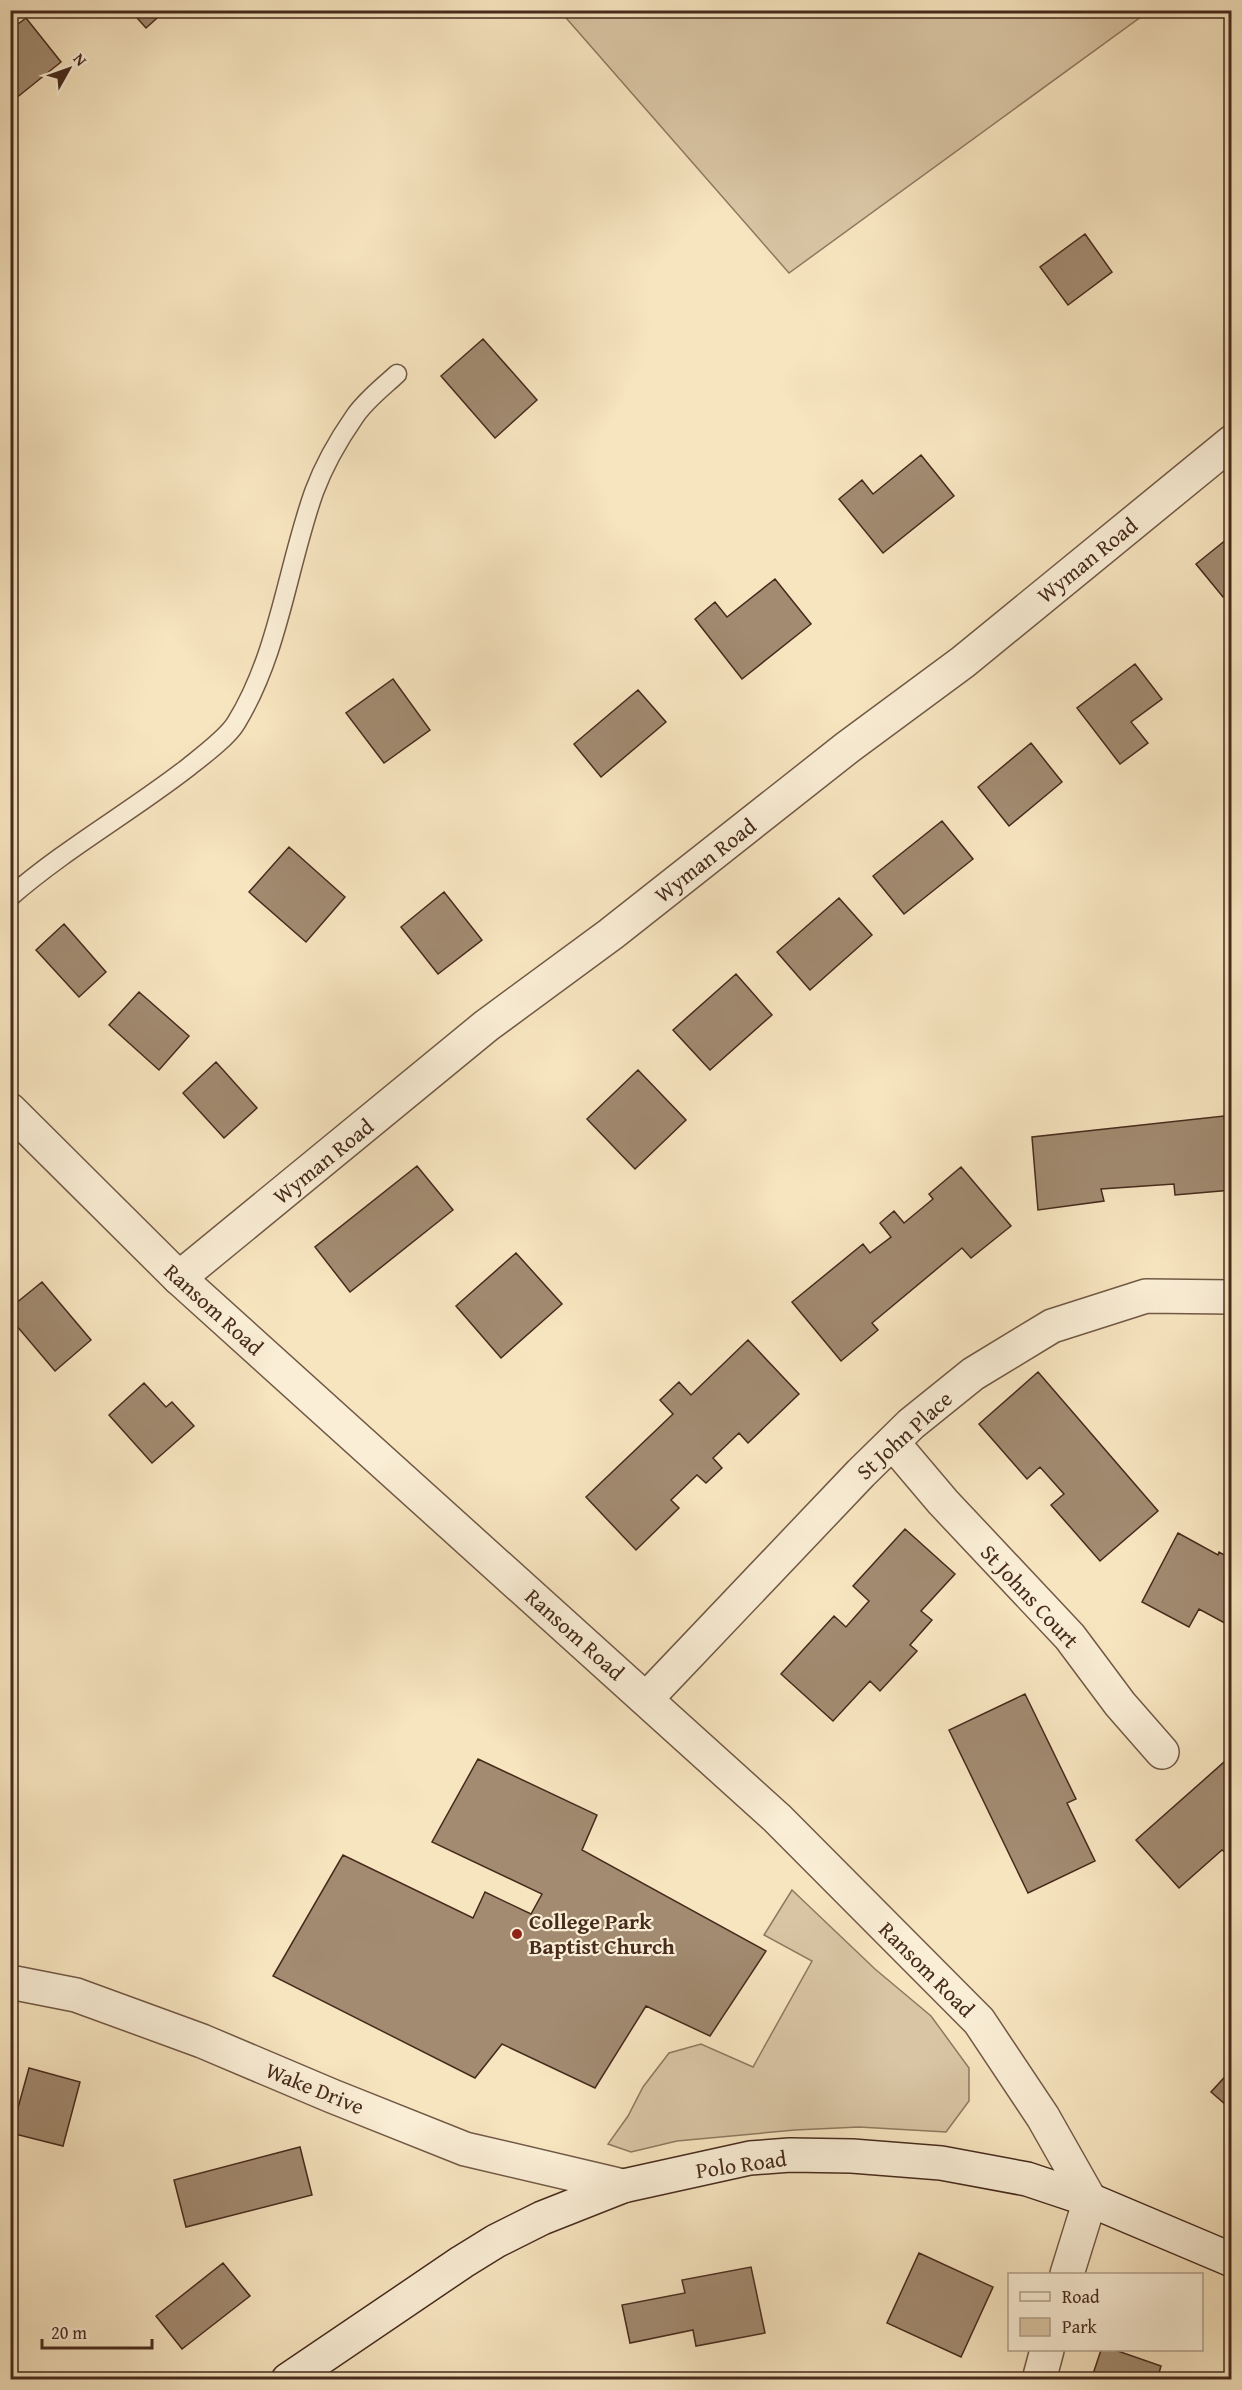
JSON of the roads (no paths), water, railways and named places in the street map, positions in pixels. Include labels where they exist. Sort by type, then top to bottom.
[{"type":"street","name":"Wyman Road","points":[[179,1278],[486,1026],[611,934],[839,754],[963,662],[1232,442]]},
{"type":"street","name":"Ransom Road","points":[[10,1110],[179,1278],[647,1698],[777,1818],[979,2021],[1043,2117],[1090,2200]]},
{"type":"street","name":"St John Place","points":[[647,1698],[861,1473],[911,1424],[973,1374],[1052,1326],[1146,1296],[1232,1297]]},
{"type":"street","name":"St Johns Court","points":[[893,1443],[943,1502],[1070,1637],[1120,1704],[1162,1752]]},
{"type":"street","name":"Wake Drive","points":[[10,1982],[76,1995],[171,2030],[465,2149],[622,2186]]},
{"type":"street","name":"Polo Road","points":[[288,2379],[496,2241],[542,2218],[622,2186],[750,2158],[852,2156],[941,2163],[1027,2179],[1090,2200],[1232,2260]]},
{"type":"street","points":[[1067,2273],[1090,2200]]},
{"type":"street","points":[[1039,2379],[1046,2351]]},
{"type":"lane","points":[[10,897],[38,873],[164,786],[199,759],[235,725],[259,679],[315,491],[338,441],[357,413],[397,374]]},
{"type":"place","name":"College Park Baptist Church","points":[[517,1934]]}]
